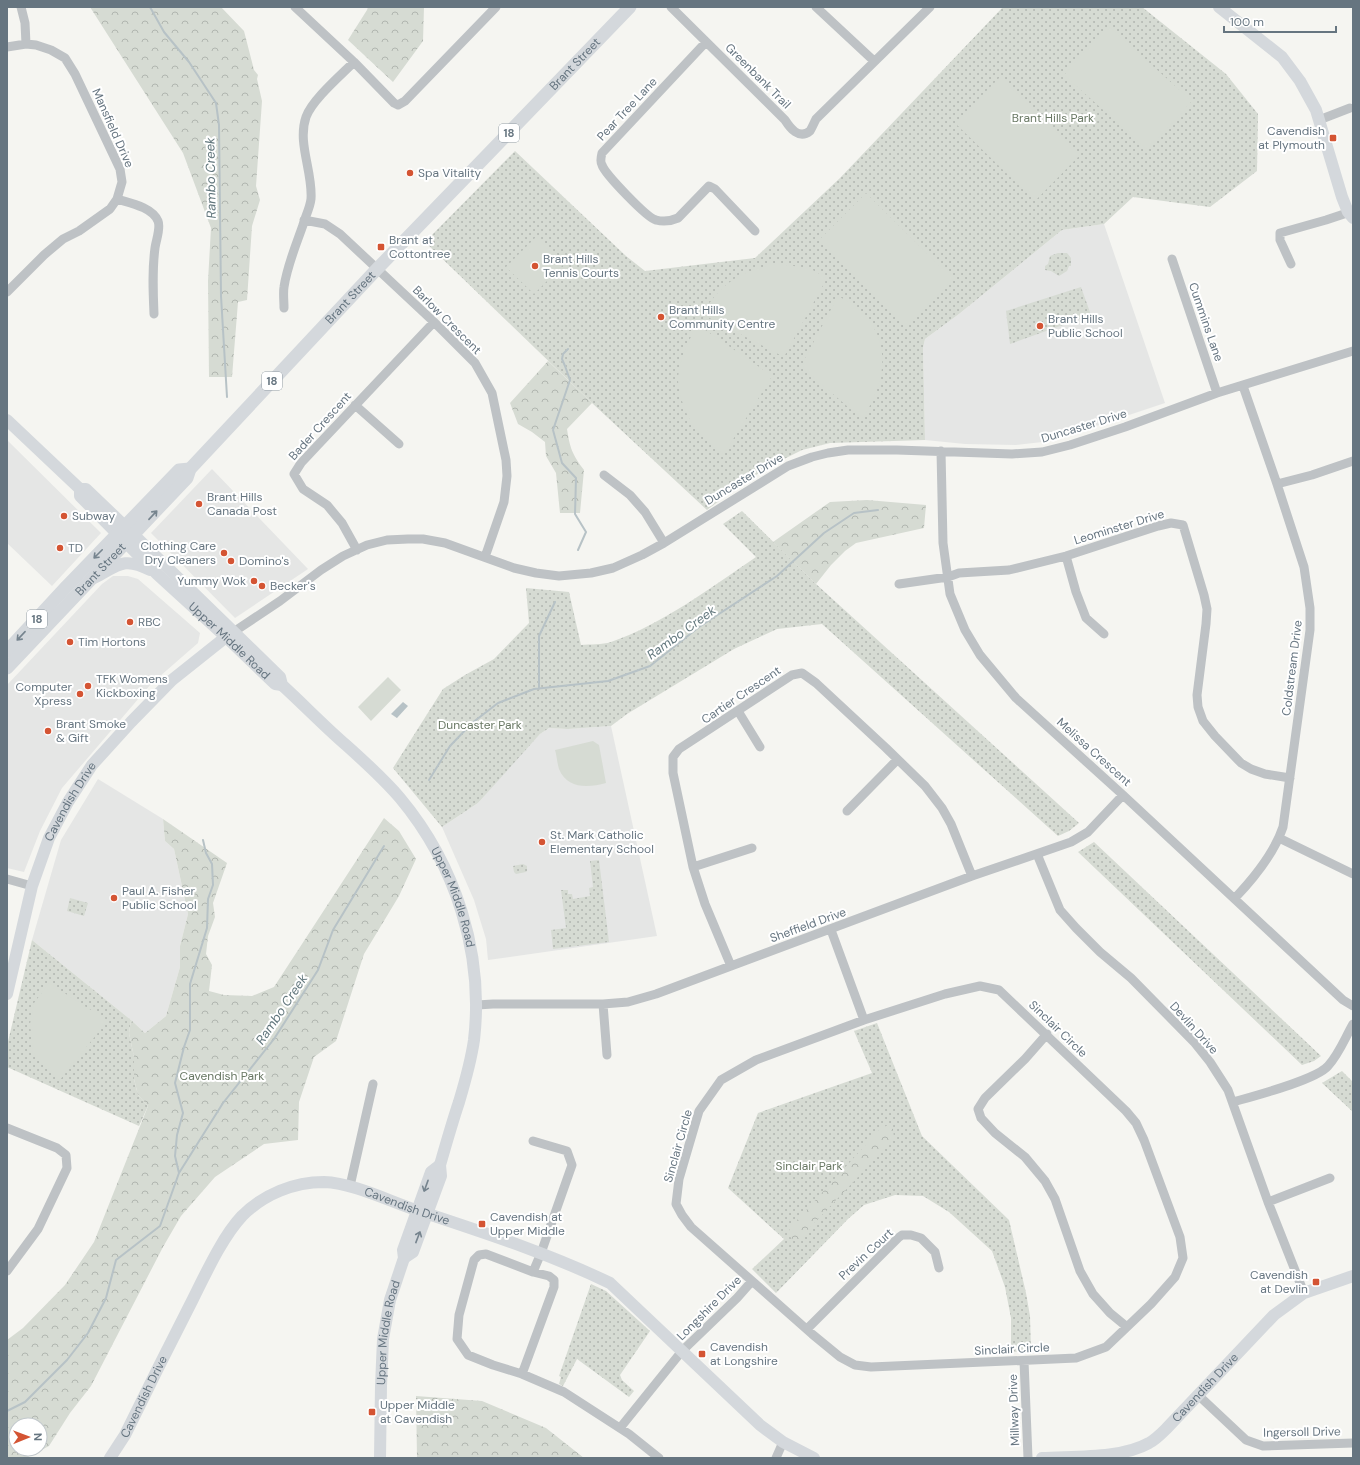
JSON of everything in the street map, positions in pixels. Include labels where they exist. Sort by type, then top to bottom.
[{"type":"main road","name":"Brant Street","points":[[7,668],[90,580],[179,470],[190,469],[377,269],[630,7]]},
{"type":"main road","name":"Brant Street","points":[[7,651],[67,586],[126,535]]},
{"type":"street","points":[[21,7],[26,44]]},
{"type":"street","points":[[295,7],[354,62],[394,103],[398,105],[405,101],[496,7]]},
{"type":"street","name":"Greenbank Trail","points":[[671,7],[785,120],[791,130],[796,133],[804,134],[810,130],[816,119],[930,7]]},
{"type":"street","points":[[816,7],[874,61]]},
{"type":"street","points":[[1220,7],[1282,57],[1300,81],[1320,120],[1342,197],[1351,214],[1280,233],[1280,240],[1291,264]]},
{"type":"street","name":"Pear Tree Lane","points":[[706,42],[602,153],[601,164],[605,171],[634,202],[655,220],[672,220],[678,218],[709,186],[715,190],[755,231]]},
{"type":"street","name":"Mansfield Drive","points":[[7,47],[26,44],[36,45],[51,50],[65,58],[75,74],[120,169],[122,182],[118,199]]},
{"type":"street","points":[[284,308],[284,287],[311,200],[311,178],[304,140],[306,116],[312,106],[354,62]]},
{"type":"street","points":[[1320,120],[1350,108]]},
{"type":"street","points":[[7,292],[44,255],[63,239],[79,231],[110,209],[118,199],[140,206],[154,215],[158,221],[159,231],[153,264],[154,314]]},
{"type":"street","name":"Barlow Crescent","points":[[304,220],[325,224],[333,229],[377,269],[434,322],[475,363],[492,393],[506,460],[507,476],[504,502],[484,557]]},
{"type":"street","name":"Cummins Lane","points":[[1172,258],[1218,393]]},
{"type":"street","name":"Bader Crescent","points":[[357,550],[342,523],[327,506],[303,489],[294,474],[301,463],[434,322]]},
{"type":"street","name":"Duncaster Drive","points":[[230,634],[280,601],[321,570],[343,556],[367,545],[387,540],[423,539],[445,543],[514,568],[536,573],[559,576],[591,573],[613,568],[642,555],[664,543],[788,466],[812,457],[848,450],[941,451],[1012,454],[1042,452],[1070,445],[1125,427],[1218,393],[1353,352]]},
{"type":"street","name":"Coldstream Drive","points":[[1235,898],[1260,868],[1279,838],[1283,827],[1310,630],[1310,608],[1304,567],[1243,386]]},
{"type":"street","points":[[355,405],[399,444]]},
{"type":"street","name":"Upper Middle Road","points":[[7,420],[80,489],[86,489],[126,535],[157,574],[230,634]]},
{"type":"street","name":"Melissa Crescent","points":[[941,451],[943,543],[950,594],[965,630],[980,655],[1016,698],[1123,794],[1344,1000],[1353,1006]]},
{"type":"street","points":[[1277,484],[1312,475],[1353,461]]},
{"type":"street","points":[[604,475],[630,495],[645,512],[664,543]]},
{"type":"street","name":"Leominster Drive","points":[[899,584],[959,574],[1009,570],[1066,556],[1158,526],[1171,523],[1183,525],[1207,609],[1197,695],[1198,707],[1203,721],[1241,763],[1251,769],[1265,774],[1290,778]]},
{"type":"street","name":"Upper Middle Road","points":[[126,535],[230,634],[275,684],[282,685],[381,777],[415,817],[433,846],[460,905],[469,937],[475,972],[477,1005],[474,1041],[467,1074],[440,1166],[431,1172],[413,1252],[404,1258],[390,1300],[383,1340],[380,1458]]},
{"type":"street","points":[[1066,556],[1076,592],[1086,618],[1104,634]]},
{"type":"street","points":[[90,580],[122,564],[140,565],[157,574]]},
{"type":"street","name":"Cavendish Drive","points":[[8,990],[32,886],[52,833],[68,802],[92,765],[131,722],[172,680],[230,634]]},
{"type":"street","name":"Cartier Crescent","points":[[731,966],[705,904],[693,867],[673,773],[673,757],[679,749],[792,675],[802,673],[816,683],[886,748],[924,786],[942,808],[951,824],[972,876]]},
{"type":"street","points":[[738,711],[760,747]]},
{"type":"street","points":[[847,811],[897,760]]},
{"type":"street","name":"Sheffield Drive","points":[[477,1005],[603,1004],[628,1002],[656,994],[831,930],[972,876],[1071,842],[1088,832],[1123,794]]},
{"type":"street","points":[[1279,838],[1353,874]]},
{"type":"street","points":[[693,867],[752,848]]},
{"type":"street","name":"Devlin Drive","points":[[1037,854],[1060,910],[1100,952],[1131,978],[1194,1042],[1228,1090],[1268,1202],[1304,1293]]},
{"type":"street","points":[[7,879],[32,886]]},
{"type":"street","points":[[831,930],[864,1020]]},
{"type":"street","name":"Sinclair Circle","points":[[980,986],[999,990],[1047,1034],[1126,1111],[1136,1123],[1144,1140],[1180,1237],[1183,1258],[1175,1277],[1151,1304],[1106,1348],[1076,1358],[871,1367],[855,1365],[840,1357],[752,1282],[691,1227],[682,1215],[676,1204],[679,1179],[699,1111],[721,1080],[756,1060],[864,1020],[945,994],[980,986]]},
{"type":"street","points":[[603,1004],[607,1055]]},
{"type":"street","points":[[1233,1102],[1314,1076],[1327,1068],[1353,1024]]},
{"type":"street","points":[[1047,1034],[985,1098],[978,1109],[981,1118],[995,1133],[1026,1157],[1045,1180],[1055,1199],[1080,1271],[1093,1294],[1110,1313],[1127,1327]]},
{"type":"street","points":[[350,1186],[373,1084]]},
{"type":"street","points":[[7,1128],[57,1148],[66,1155],[67,1168],[38,1229],[7,1271]]},
{"type":"street","points":[[533,1141],[566,1151],[572,1165],[533,1272]]},
{"type":"street","points":[[1268,1202],[1330,1178]]},
{"type":"street","name":"Cavendish Drive","points":[[110,1458],[124,1435],[211,1264],[232,1228],[242,1216],[267,1197],[292,1186],[325,1182],[350,1186],[541,1253],[610,1283],[760,1425],[784,1442],[814,1458]]},
{"type":"street","name":"Previn Court","points":[[807,1329],[892,1243],[902,1236],[911,1235],[921,1238],[935,1252],[939,1268]]},
{"type":"street","points":[[522,1374],[554,1287],[554,1280],[549,1276],[533,1272],[486,1254],[479,1255],[474,1260],[459,1315],[457,1339],[468,1355],[522,1374],[564,1392],[620,1428],[659,1458]]},
{"type":"street","name":"Cavendish Drive","points":[[1042,1458],[1116,1454],[1134,1450],[1150,1443],[1159,1436],[1274,1315],[1304,1293],[1353,1276]]},
{"type":"street","name":"Longshire Drive","points":[[620,1428],[682,1351],[752,1282]]},
{"type":"street","name":"Millway Drive","points":[[1024,1361],[1028,1458]]},
{"type":"street","name":"Ingersoll Drive","points":[[1198,1395],[1246,1440],[1258,1445],[1353,1443]]},
{"type":"street","points":[[776,1458],[784,1442]]},
{"type":"shaded area","name":"Brant Hills Public School","points":[[1104,224],[1165,403],[1051,441],[1016,445],[965,444],[925,440],[923,348],[925,339],[959,314],[1062,230]]},
{"type":"shaded area","points":[[7,440],[101,533],[52,586],[7,543]]},
{"type":"shaded area","points":[[212,469],[308,569],[235,618],[151,533]]},
{"type":"shaded area","points":[[113,576],[128,576],[138,579],[200,633],[198,643],[151,684],[62,788],[40,831],[24,872],[7,868],[7,685],[102,584]]},
{"type":"shaded area","name":"St. Mark Catholic Elementary School","points":[[611,726],[657,936],[488,960],[486,939],[474,900],[442,827],[478,803],[521,754],[540,734],[549,728],[568,729]]},
{"type":"shaded area","name":"Paul A. Fisher Public School","points":[[98,779],[163,819],[165,841],[174,849],[188,914],[180,946],[180,967],[166,1016],[145,1033],[32,940],[61,840]]},
{"type":"green space","points":[[90,7],[221,7],[244,31],[254,70],[258,75],[257,79],[262,101],[256,186],[260,200],[252,226],[247,300],[238,302],[232,377],[209,377],[208,281],[211,228],[183,153]]},
{"type":"green space","points":[[368,7],[424,7],[423,41],[393,82],[348,40]]},
{"type":"green space","name":"Brant Hills Park","points":[[1003,7],[1142,7],[1226,74],[1258,114],[1257,171],[1210,207],[1133,197],[1104,224],[1062,230],[959,314],[925,339],[923,348],[925,440],[830,443],[802,450],[744,482],[707,510],[592,403],[425,242],[515,151],[626,256],[645,271],[755,258],[840,178]]},
{"type":"green space","points":[[1108,26],[1192,101],[1148,150],[1064,75]]},
{"type":"green space","points":[[1000,77],[1080,155],[1035,201],[955,123]]},
{"type":"green space","points":[[866,193],[953,279],[907,326],[820,239]]},
{"type":"green space","name":"Brant Hills Tennis Courts","points":[[536,237],[563,265],[534,294],[506,267]]},
{"type":"green space","points":[[1058,253],[1067,253],[1071,258],[1071,266],[1069,266],[1067,271],[1059,276],[1051,271],[1045,270],[1045,266],[1048,264],[1050,256]]},
{"type":"green space","points":[[769,265],[786,265],[809,268],[827,278],[785,355],[782,356],[702,314],[716,295],[730,282],[747,272]]},
{"type":"green space","points":[[1081,287],[1091,315],[1010,344],[1006,311]]},
{"type":"green space","points":[[838,296],[854,305],[867,318],[876,331],[881,345],[881,375],[877,390],[862,419],[804,369],[803,362]]},
{"type":"green space","points":[[698,325],[771,375],[771,378],[724,454],[701,435],[685,411],[682,401],[678,379],[679,372],[682,358]]},
{"type":"green space","points":[[548,361],[592,403],[567,429],[572,451],[584,470],[580,513],[560,513],[556,473],[546,456],[545,442],[518,424],[510,403]]},
{"type":"green space","points":[[867,500],[926,505],[924,528],[856,543],[845,551],[831,565],[816,584],[773,542],[830,502]]},
{"type":"green space","name":"Duncaster Park","points":[[742,511],[816,584],[1079,823],[1069,831],[1058,836],[822,624],[777,629],[734,649],[627,714],[611,726],[568,729],[549,728],[540,734],[478,803],[442,827],[393,768],[443,689],[494,659],[529,623],[526,588],[569,592],[581,645],[611,642],[630,635],[667,616],[704,593],[756,557],[723,524]]},
{"type":"green space","points":[[388,677],[401,690],[371,721],[358,707]]},
{"type":"green space","points":[[593,741],[599,745],[606,783],[592,786],[573,784],[563,776],[559,769],[555,750]]},
{"type":"green space","name":"Cavendish Park","points":[[384,818],[399,831],[416,859],[399,896],[364,954],[336,1041],[314,1057],[299,1102],[298,1140],[264,1144],[215,1177],[181,1216],[163,1247],[91,1386],[70,1413],[49,1446],[48,1417],[8,1417],[8,1457],[28,1457],[7,1458],[7,1340],[23,1328],[65,1285],[94,1242],[148,1106],[138,1095],[134,1079],[134,1057],[129,1033],[131,1020],[145,1033],[166,1016],[180,967],[180,946],[188,914],[174,849],[165,841],[163,819],[227,863],[213,903],[215,917],[208,936],[206,954],[212,965],[209,991],[224,995],[252,996],[274,987]]},
{"type":"green space","points":[[1094,842],[1321,1056],[1314,1061],[1302,1065],[1078,852]]},
{"type":"green space","points":[[599,860],[609,942],[553,949],[551,930],[566,928],[561,890],[568,890],[568,894],[572,894],[573,899],[590,896],[589,888],[593,887],[590,861]]},
{"type":"green space","points":[[523,864],[527,866],[527,871],[516,874],[513,866]]},
{"type":"green space","points":[[70,898],[88,903],[84,916],[67,911]]},
{"type":"green space","points":[[32,940],[131,1020],[129,1033],[134,1057],[134,1079],[138,1095],[148,1106],[139,1126],[7,1067],[7,1046]]},
{"type":"green space","points":[[49,983],[105,1018],[105,1024],[59,1081],[33,1052],[30,1024],[34,1003]]},
{"type":"green space","name":"Sinclair Park","points":[[877,1023],[922,1136],[1009,1220],[1030,1316],[1031,1351],[1011,1352],[1011,1318],[1005,1287],[992,1251],[949,1212],[923,1196],[895,1195],[864,1205],[848,1219],[776,1293],[752,1269],[784,1239],[728,1188],[758,1113],[872,1073],[854,1031]]},
{"type":"green space","points":[[1342,1071],[1353,1082],[1353,1112],[1322,1083]]},
{"type":"green space","points":[[888,1125],[893,1129],[894,1139],[803,1235],[797,1240],[793,1240],[789,1234],[790,1228],[880,1129]]},
{"type":"green space","points":[[591,1284],[606,1291],[650,1331],[620,1375],[622,1380],[634,1391],[629,1397],[577,1359],[563,1386],[559,1384],[561,1377],[559,1376]]},
{"type":"green space","points":[[416,1396],[482,1401],[546,1428],[584,1458],[417,1458]]},
{"type":"water","points":[[403,702],[408,706],[397,718],[391,714]]},
{"type":"waterway","name":"Rambo Creek","points":[[150,7],[164,32],[189,62],[216,103],[219,125],[221,296],[227,397]]},
{"type":"waterway","points":[[568,349],[563,354],[562,359],[570,380],[553,430],[562,463],[576,478],[575,514],[586,532],[578,550]]},
{"type":"waterway","name":"Rambo Creek","points":[[429,780],[450,746],[472,723],[498,703],[534,689],[608,681],[650,666],[699,627],[777,576],[824,533],[854,513],[878,510]]},
{"type":"waterway","points":[[539,689],[539,636],[555,602]]},
{"type":"waterway","points":[[179,1173],[175,1156],[177,1135],[183,1113],[175,1083],[190,1030],[190,984],[207,928],[208,899],[213,885],[212,864],[206,853],[203,840]]},
{"type":"waterway","name":"Rambo Creek","points":[[7,1411],[25,1402],[67,1360],[88,1333],[106,1298],[116,1260],[160,1226],[179,1173],[223,1103],[274,1039],[318,970],[333,930],[384,846]]},
{"type":"place","name":"Cavendish at Plymouth","points":[[1333,138]]},
{"type":"place","name":"Spa Vitality","points":[[410,173]]},
{"type":"place","name":"Brant at Cottontree","points":[[381,247]]},
{"type":"place","name":"Brant Hills Tennis Courts","points":[[535,266]]},
{"type":"place","name":"Brant Hills Community Centre","points":[[661,317]]},
{"type":"place","name":"Brant Hills Public School","points":[[1040,326]]},
{"type":"place","name":"Brant Hills Canada Post","points":[[199,504]]},
{"type":"place","name":"Subway","points":[[64,516]]},
{"type":"place","name":"TD","points":[[60,548]]},
{"type":"place","name":"Clothing Care Dry Cleaners","points":[[224,553]]},
{"type":"place","name":"Domino's","points":[[231,561]]},
{"type":"place","name":"Yummy Wok","points":[[254,581]]},
{"type":"place","name":"Becker's","points":[[262,586]]},
{"type":"place","name":"RBC","points":[[130,622]]},
{"type":"place","name":"Tim Hortons","points":[[70,642]]},
{"type":"place","name":"TFK Womens Kickboxing","points":[[88,686]]},
{"type":"place","name":"Computer Xpress","points":[[80,694]]},
{"type":"place","name":"Brant Smoke & Gift","points":[[48,731]]},
{"type":"place","name":"St. Mark Catholic Elementary School","points":[[542,842]]},
{"type":"place","name":"Paul A. Fisher Public School","points":[[114,898]]},
{"type":"place","name":"Cavendish at Upper Middle","points":[[482,1224]]},
{"type":"place","name":"Cavendish at Devlin","points":[[1316,1282]]},
{"type":"place","name":"Cavendish at Longshire","points":[[702,1354]]},
{"type":"place","name":"Upper Middle at Cavendish","points":[[372,1412]]}]
